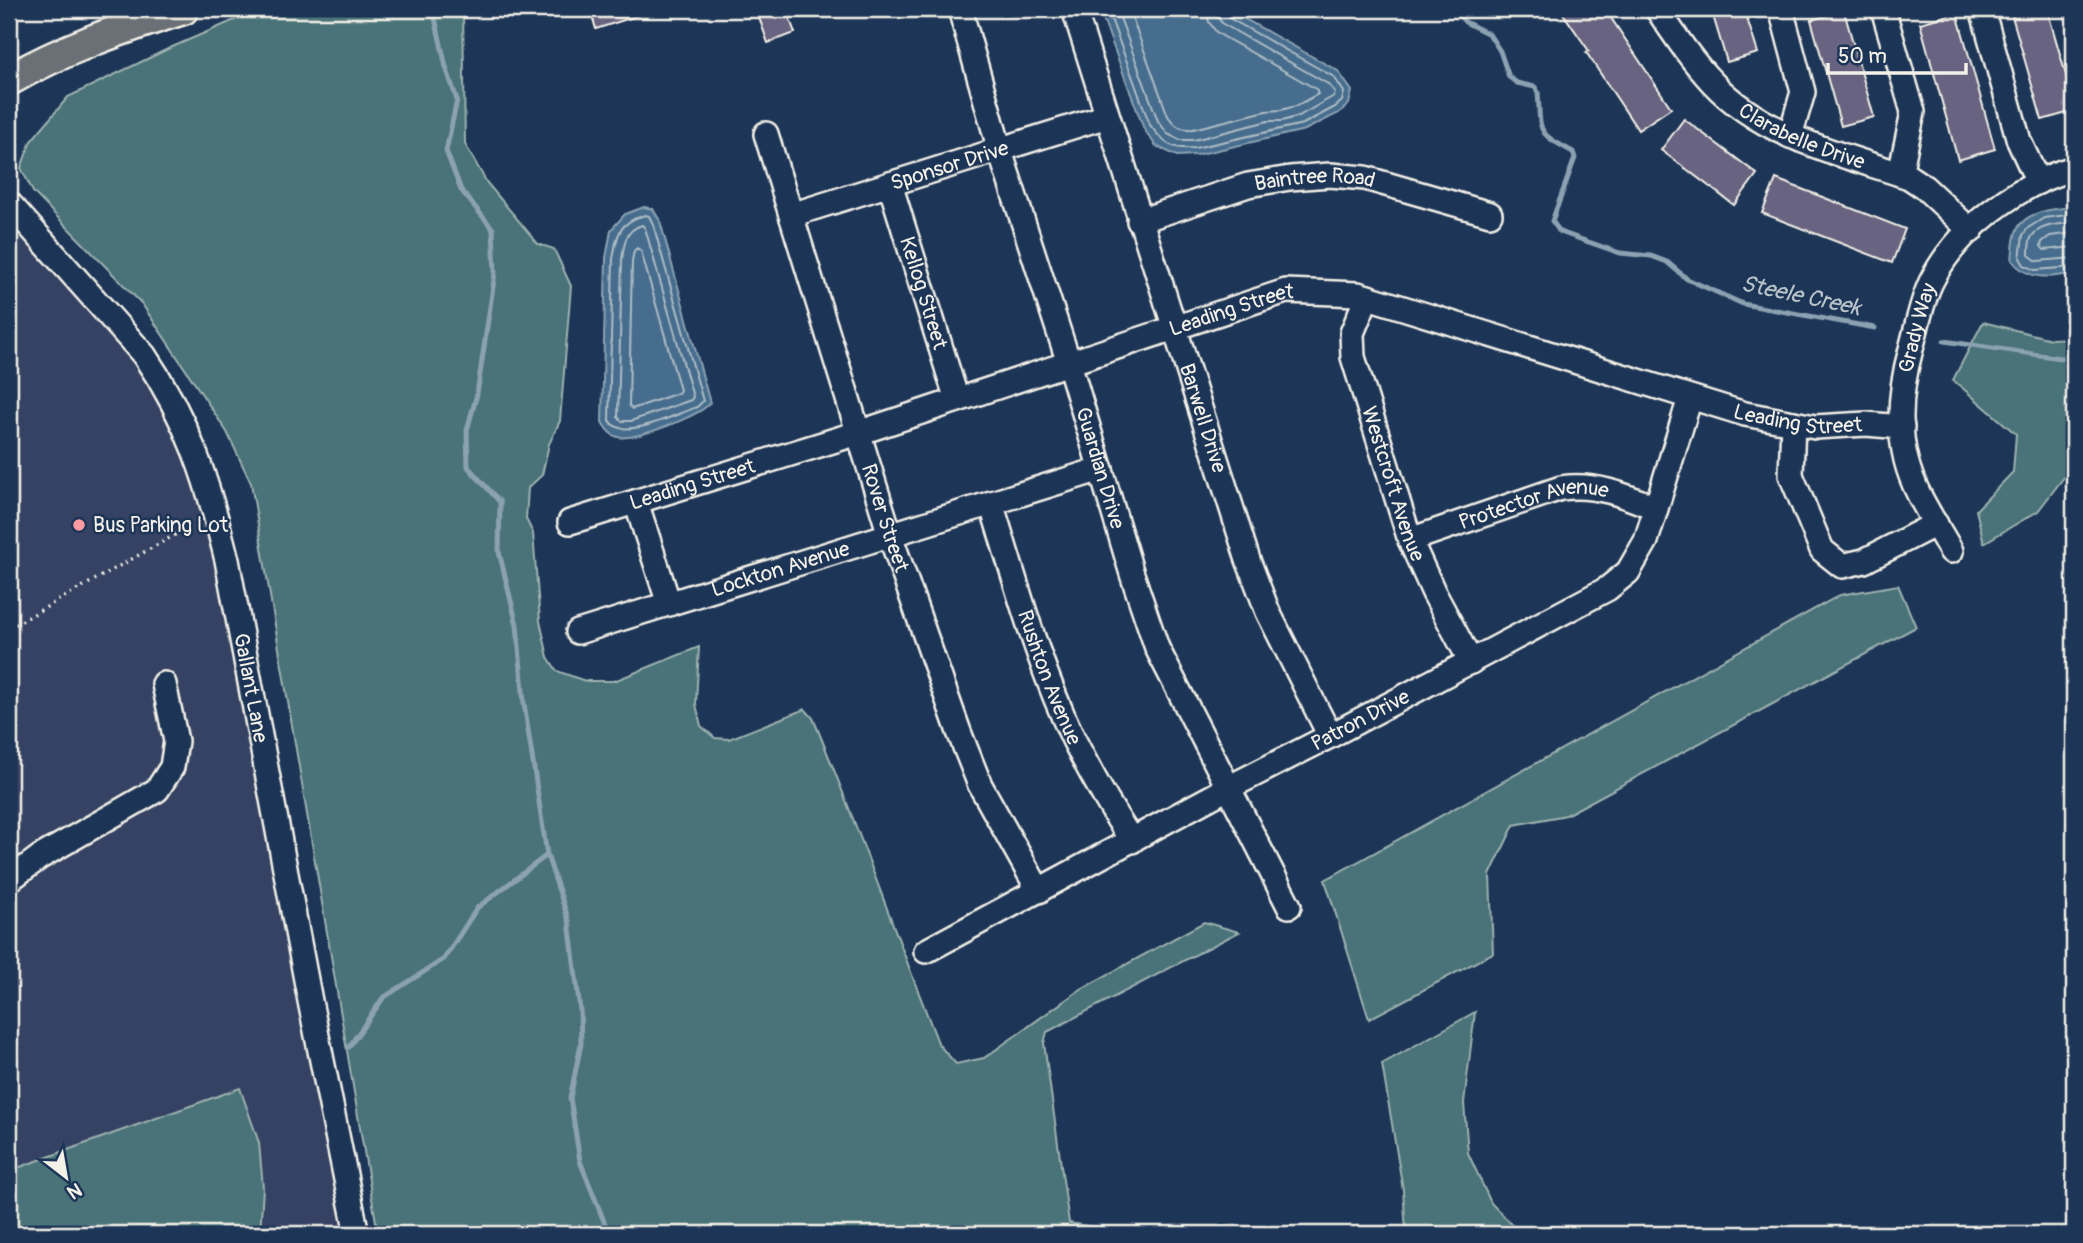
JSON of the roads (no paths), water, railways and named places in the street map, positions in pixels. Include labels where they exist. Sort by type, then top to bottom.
[{"type":"main road","points":[[9,80],[62,53],[183,9]]},
{"type":"street","name":"Guardian Drive","points":[[960,9],[1000,151],[1157,648],[1289,906]]},
{"type":"street","name":"Barwell Drive","points":[[1074,9],[1248,560],[1274,624],[1330,736]]},
{"type":"street","name":"Clarabelle Drive","points":[[1657,9],[1712,83],[1748,112],[1790,136],[1900,174],[1924,187],[1971,231]]},
{"type":"street","points":[[1781,9],[1803,92],[1790,136]]},
{"type":"street","points":[[1883,9],[1913,111],[1900,174]]},
{"type":"street","points":[[1982,9],[2020,141],[2038,182]]},
{"type":"street","name":"Sponsor Drive","points":[[791,215],[1107,116]]},
{"type":"street","name":"Rover Street","points":[[766,134],[890,535],[959,732],[980,785],[1040,891]]},
{"type":"street","name":"Grady Way","points":[[1951,551],[1912,480],[1902,427],[1903,382],[1921,310],[1940,268],[1971,231],[2001,205],[2038,182],[2074,168]]},
{"type":"street","name":"Baintree Road","points":[[1139,221],[1248,185],[1330,175],[1365,178],[1490,214]]},
{"type":"street","name":"Kellog Street","points":[[890,184],[957,400]]},
{"type":"street","name":"Gallant Lane","points":[[9,203],[144,355],[184,424],[203,472],[227,560],[357,1234]]},
{"type":"street","name":"Leading Street","points":[[570,522],[859,433],[1286,291],[1328,291],[1367,297],[1745,414],[1815,427],[1866,424],[1902,427]]},
{"type":"street","name":"Westcroft Avenue","points":[[1367,297],[1352,333],[1353,357],[1410,540],[1434,593],[1471,662]]},
{"type":"street","name":"Patron Drive","points":[[926,951],[1228,788],[1607,589],[1628,572],[1646,541],[1690,398]]},
{"type":"street","points":[[1793,423],[1791,475],[1822,550],[1842,566],[1864,561],[1936,524]]},
{"type":"street","name":"Lockton Avenue","points":[[578,632],[1101,469]]},
{"type":"street","name":"Protector Avenue","points":[[1410,540],[1561,488],[1581,485],[1604,489],[1656,508]]},
{"type":"street","points":[[636,502],[669,604]]},
{"type":"street","name":"Rushton Avenue","points":[[991,503],[1043,665],[1074,739],[1132,841]]},
{"type":"street","points":[[9,880],[40,857],[156,790],[172,767],[176,741],[164,684]]},
{"type":"water","points":[[1103,9],[1227,9],[1338,71],[1352,91],[1349,104],[1339,113],[1305,130],[1196,155],[1177,156],[1156,146],[1144,129],[1102,16]]},
{"type":"water","points":[[644,207],[653,209],[660,221],[710,403],[694,414],[666,426],[638,435],[618,437],[608,431],[602,422],[606,258],[611,230],[625,214]]},
{"type":"water","points":[[2074,207],[2074,273],[2040,276],[2032,275],[2018,267],[2012,260],[2015,235],[2020,225],[2041,212]]},
{"type":"waterway","points":[[433,9],[446,67],[457,100],[446,151],[461,190],[493,229],[495,273],[477,394],[467,430],[468,467],[500,502],[499,552],[517,625],[524,703],[547,855],[569,921],[580,1010],[581,1044],[570,1098],[580,1161],[609,1234]]},
{"type":"waterway","name":"Steele Creek","points":[[1454,9],[1465,22],[1489,34],[1500,51],[1509,77],[1517,83],[1535,87],[1538,92],[1542,130],[1552,140],[1573,152],[1575,158],[1552,221],[1560,232],[1620,253],[1651,256],[1667,262],[1687,279],[1743,304],[1875,328]]},
{"type":"waterway","name":"Steele Creek","points":[[1944,341],[2074,360]]},
{"type":"waterway","points":[[349,1047],[383,998],[444,959],[477,908],[547,855]]},
{"type":"place","name":"Bus Parking Lot","points":[[79,525]]}]
